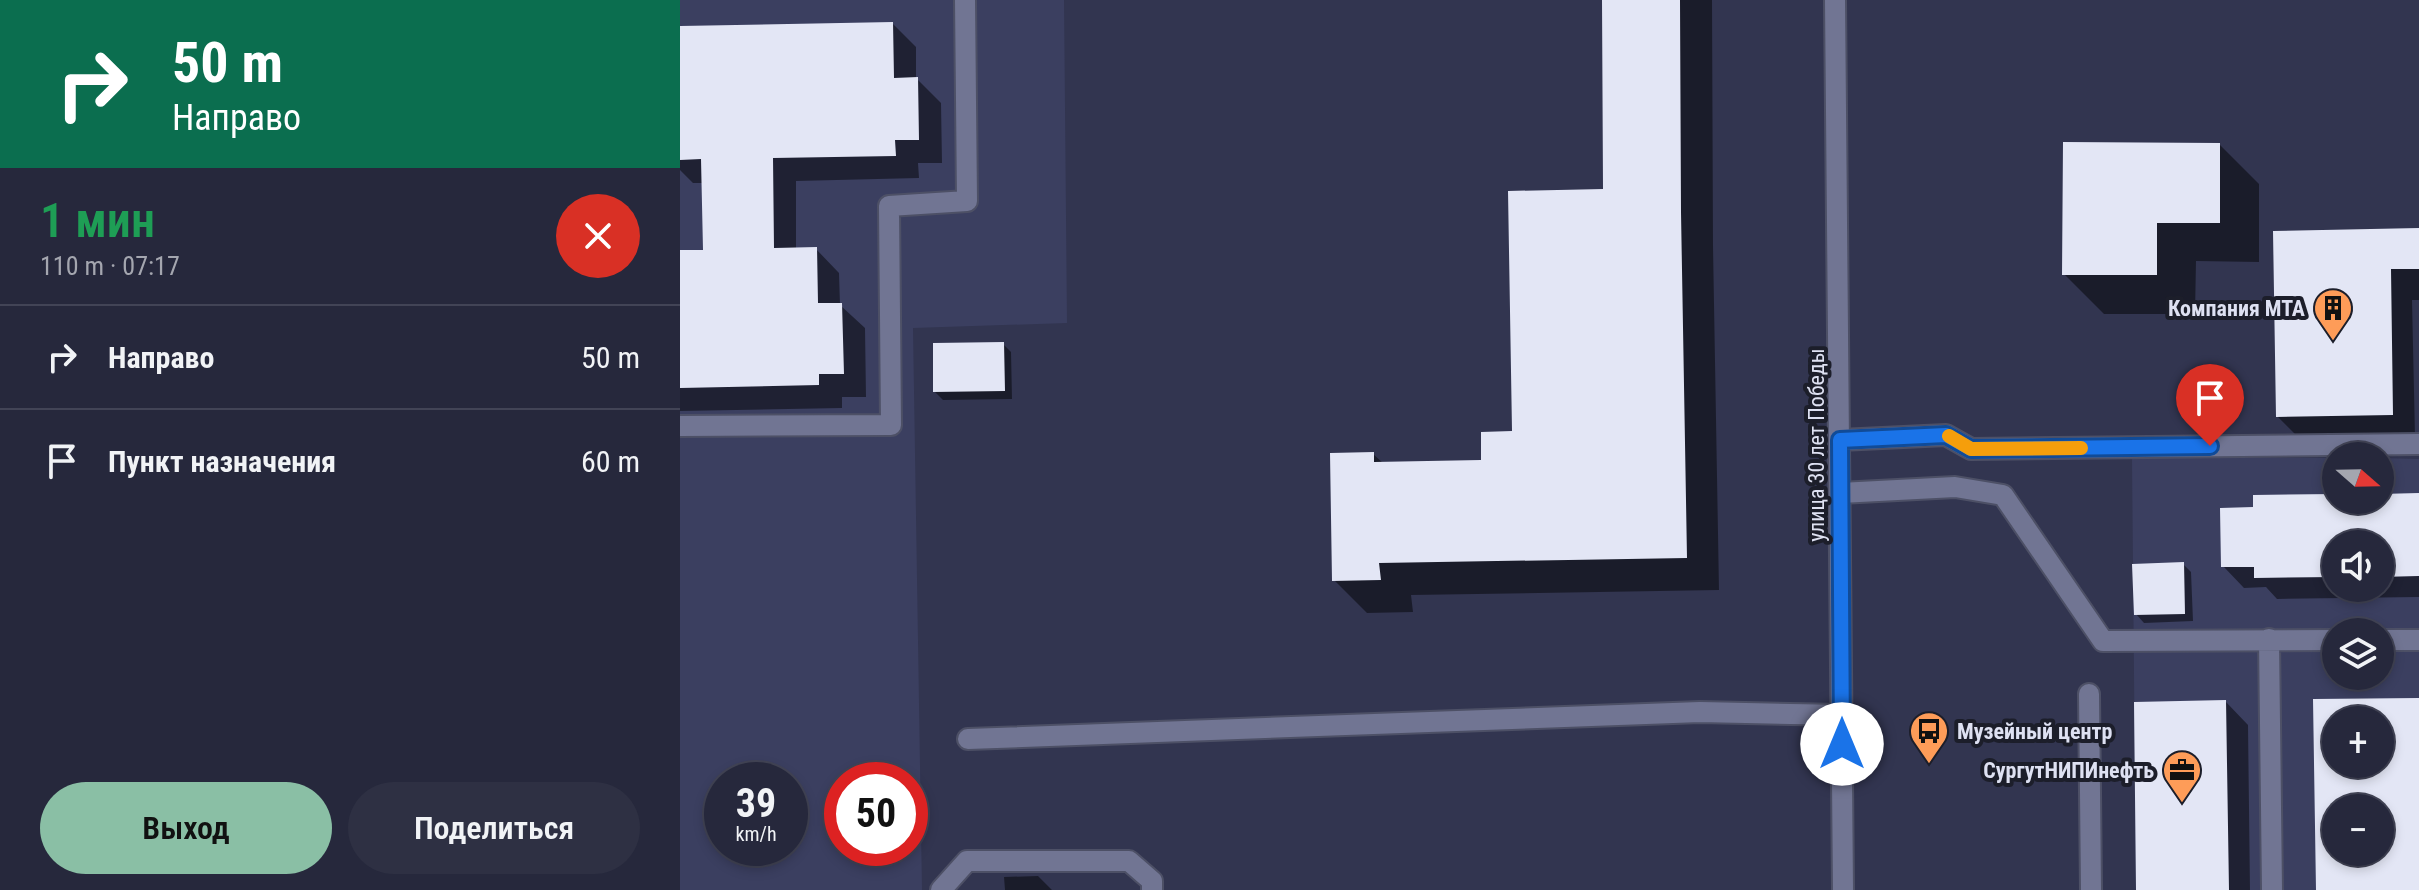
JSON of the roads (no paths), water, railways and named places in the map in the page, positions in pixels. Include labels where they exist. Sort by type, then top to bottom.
[{"type":"main road","points":[[680,426],[891,425],[889,206],[967,201],[965,0]]},
{"type":"main road","name":"улица 30 лет Победы","points":[[1835,0],[1843,890]]},
{"type":"main road","points":[[1840,440],[1946,435],[1971,449],[2419,444]]},
{"type":"main road","points":[[1840,493],[1955,487],[2003,495],[2103,641],[2322,640]]},
{"type":"main road","points":[[2269,639],[2272,890]]},
{"type":"main road","points":[[2394,640],[2419,640]]},
{"type":"main road","points":[[2089,694],[2091,890]]},
{"type":"main road","points":[[968,739],[1700,712],[1842,715]]},
{"type":"main road","points":[[941,890],[967,861],[1129,861],[1152,881],[1152,890]]},
{"type":"place","name":"Компания MTA","points":[[2333,342]]},
{"type":"place","name":"Музейный центр","points":[[1929,765]]},
{"type":"place","name":"СургутНИПИнефть","points":[[2182,804]]}]
